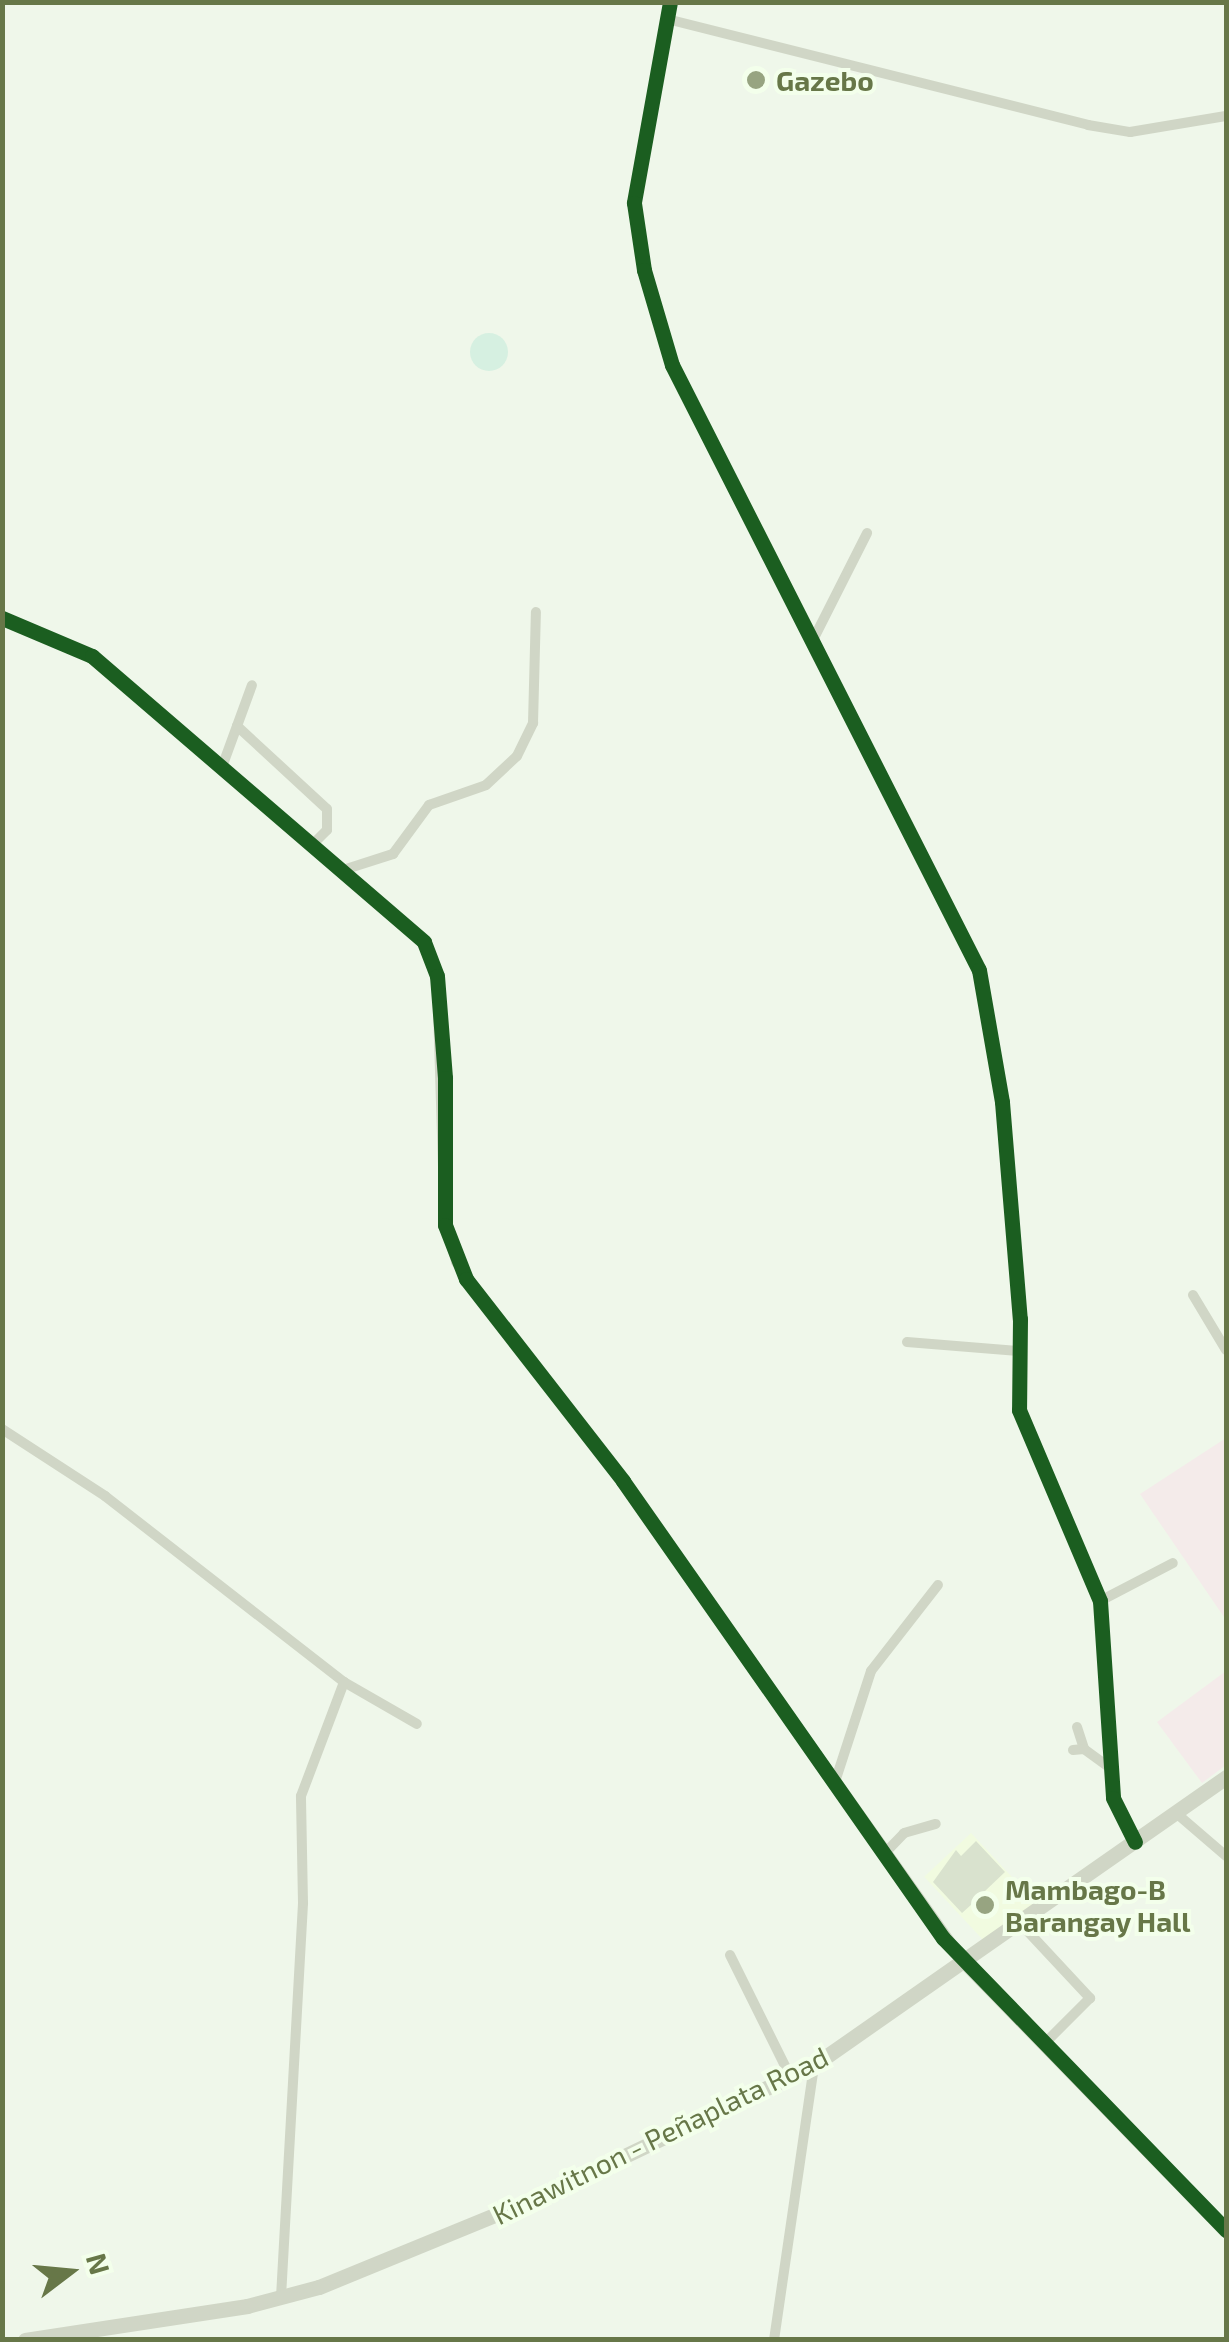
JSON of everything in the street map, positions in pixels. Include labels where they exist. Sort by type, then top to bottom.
[{"type":"street","points":[[670,2],[634,203],[644,270],[672,365],[979,970],[1002,1102],[1019,1351],[1015,1383],[1027,1442],[1100,1601],[1114,1809],[1135,1842]]},
{"type":"street","points":[[667,19],[1101,127],[1130,132],[1226,116]]},
{"type":"street","points":[[813,640],[867,534]]},
{"type":"street","points":[[340,871],[393,854],[428,806],[486,786],[516,756],[532,722],[536,612]]},
{"type":"street","points":[[2,618],[70,640],[411,928],[432,958],[445,1078],[446,1225],[456,1262],[623,1481],[834,1785],[965,1962],[1226,2230]]},
{"type":"street","points":[[222,767],[252,685]]},
{"type":"street","points":[[237,726],[327,808],[330,821],[312,846]]},
{"type":"street","points":[[1193,1296],[1226,1350]]},
{"type":"street","points":[[907,1342],[1019,1351]]},
{"type":"street","points":[[2,1429],[105,1496],[344,1682],[418,1724]]},
{"type":"street","points":[[1100,1601],[1173,1563]]},
{"type":"street","points":[[834,1785],[871,1671],[931,1587]]},
{"type":"street","points":[[281,2297],[302,1936],[301,1796],[344,1682]]},
{"type":"street","points":[[1077,1727],[1078,1749],[1109,1767]]},
{"type":"street","name":"Kinawitnon - Peñaplata Road","points":[[26,2340],[281,2297],[543,2195],[814,2065],[1226,1777]]},
{"type":"street","points":[[1176,1813],[1226,1856]]},
{"type":"street","points":[[884,1854],[904,1834],[936,1824]]},
{"type":"street","points":[[1020,1923],[1090,1998],[1044,2044]]},
{"type":"street","points":[[730,1955],[791,2078]]},
{"type":"street","points":[[774,2340],[814,2065]]},
{"type":"shaded area","points":[[489,333],[503,338],[508,352],[503,366],[489,371],[475,366],[470,352],[475,338]]},
{"type":"shaded area","points":[[1226,1438],[1226,1620],[1140,1494]]},
{"type":"shaded area","points":[[1226,1671],[1226,1765],[1202,1783],[1157,1722]]},
{"type":"shaded area","points":[[971,1833],[1035,1902],[988,1945],[924,1877]]},
{"type":"building","points":[[976,1841],[1005,1872],[985,1891],[996,1903],[983,1915],[972,1904],[962,1913],[933,1882],[956,1850],[961,1856]]},
{"type":"cycle path","points":[[670,2],[634,203],[644,270],[672,365],[979,970],[1002,1102],[1020,1319],[1019,1410],[1100,1601],[1113,1798],[1135,1842]]},
{"type":"cycle path","points":[[2,618],[92,656],[424,942],[437,976],[445,1078],[445,1225],[466,1279],[623,1481],[943,1938],[1226,2230]]},
{"type":"place","name":"Gazebo","points":[[756,80]]},
{"type":"place","name":"Mambago-B Barangay Hall","points":[[985,1905]]}]
